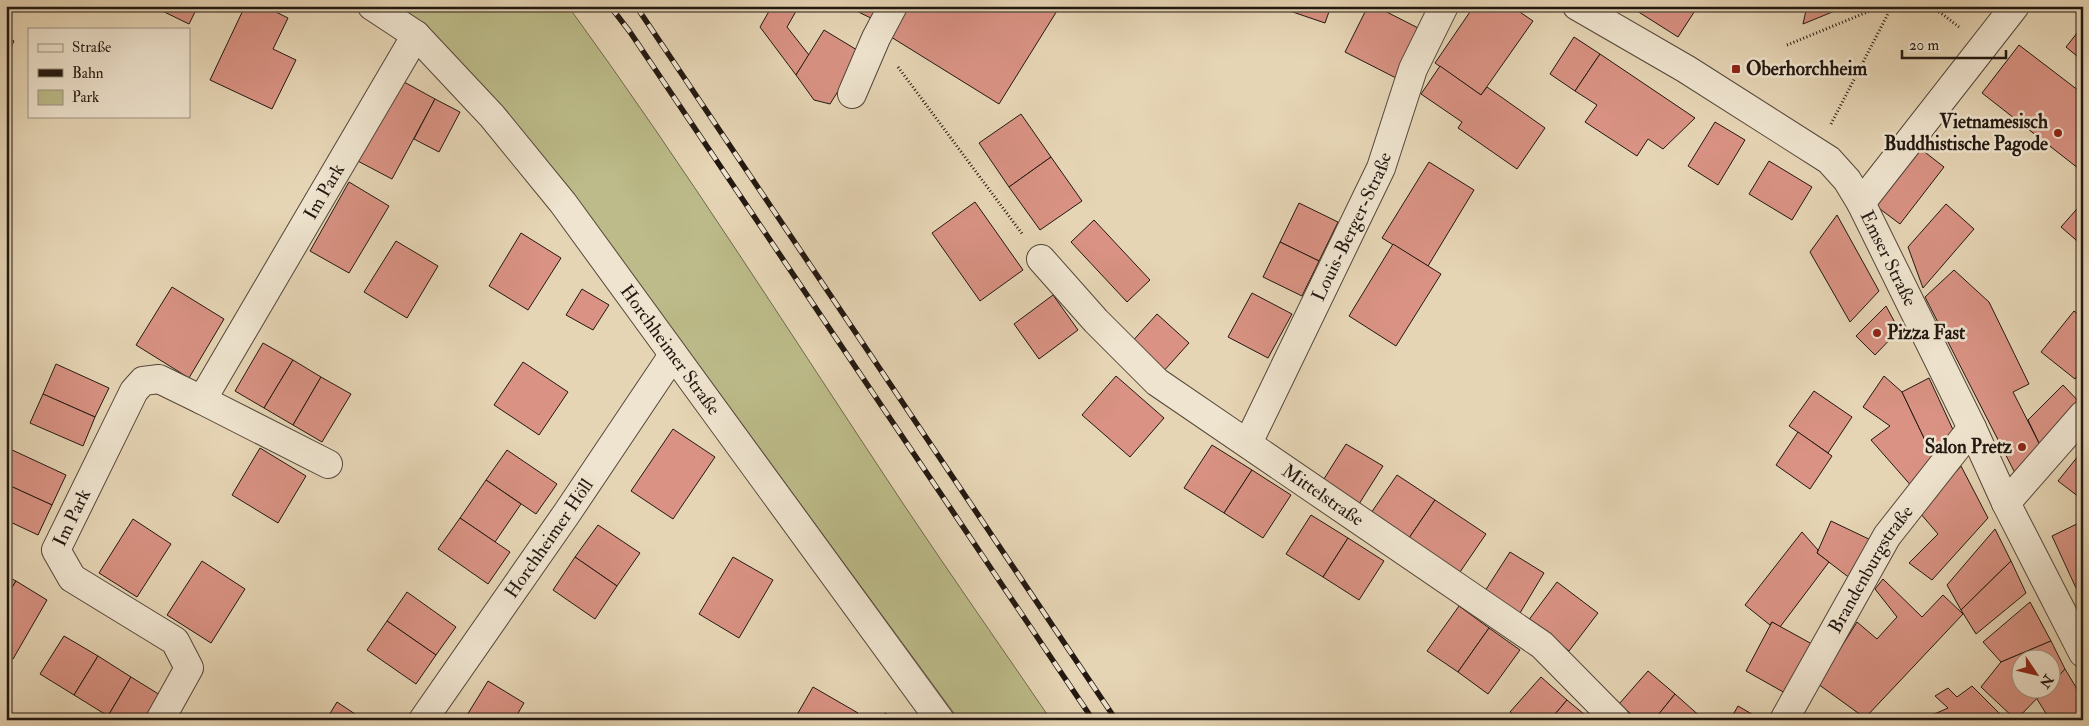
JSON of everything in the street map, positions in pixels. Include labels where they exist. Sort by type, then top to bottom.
[{"type":"street","name":"Horchheimer Straße","points":[[372,6],[416,35],[492,116],[563,202],[940,720]]},
{"type":"street","points":[[852,94],[876,38],[893,6]]},
{"type":"street","name":"Louis-Berger-Straße","points":[[1248,443],[1381,168],[1413,69],[1444,6]]},
{"type":"street","name":"Emser Straße","points":[[1577,6],[1686,69],[1830,160],[1847,180],[1861,203],[1972,428],[2006,503],[2083,653]]},
{"type":"street","points":[[1861,203],[2015,6]]},
{"type":"street","name":"Im Park","points":[[202,400],[416,35]]},
{"type":"street","name":"Mittelstraße","points":[[1041,259],[1096,321],[1157,382],[1542,645],[1616,720]]},
{"type":"street","name":"Horchheimer Höll","points":[[423,720],[567,513],[673,355]]},
{"type":"street","name":"Im Park","points":[[160,720],[189,668],[175,641],[72,578],[56,550],[134,391],[143,381],[159,379],[328,464]]},
{"type":"street","points":[[2006,503],[2083,415]]},
{"type":"street","name":"Brandenburgstraße","points":[[1784,720],[1887,536],[1972,428]]},
{"type":"path","points":[[1787,45],[1882,6]]},
{"type":"path","points":[[1827,132],[1892,6]]},
{"type":"path","points":[[1926,6],[1941,13],[1984,46]]},
{"type":"path","points":[[876,38],[1041,259]]},
{"type":"green space","points":[[397,6],[568,6],[697,191],[940,559],[1051,720],[959,720],[689,352],[504,112],[433,33]]},
{"type":"building","points":[[50,6],[62,6],[59,11]]},
{"type":"building","points":[[152,6],[198,6],[189,24]]},
{"type":"building","points":[[245,6],[264,6],[288,18],[273,49],[296,60],[272,109],[210,80]]},
{"type":"building","points":[[772,6],[799,6],[787,27],[809,55],[796,75],[760,27]]},
{"type":"building","points":[[846,6],[885,6],[877,21]]},
{"type":"building","points":[[899,6],[1060,6],[999,104],[883,32]]},
{"type":"building","points":[[1281,6],[1331,6],[1325,23],[1281,8]]},
{"type":"building","points":[[1368,6],[1375,6],[1422,30],[1398,79],[1345,52]]},
{"type":"building","points":[[1474,6],[1511,6],[1533,21],[1481,95],[1435,63]]},
{"type":"building","points":[[1628,6],[1640,6],[1637,11]]},
{"type":"building","points":[[1640,6],[1698,6],[1678,37],[1637,11]]},
{"type":"building","points":[[1807,6],[1847,6],[1803,24]]},
{"type":"building","points":[[2081,28],[2083,29],[2083,61],[2066,47]]},
{"type":"building","points":[[824,30],[862,53],[830,104],[814,100],[796,75]]},
{"type":"building","points":[[6,37],[14,41],[6,58]]},
{"type":"building","points":[[1574,37],[1600,54],[1575,91],[1550,74]]},
{"type":"building","name":"Vietnamesisch Buddhistische Pagode","points":[[2019,45],[2083,94],[2083,172],[1982,93]]},
{"type":"building","points":[[1600,54],[1695,118],[1663,149],[1648,139],[1637,156],[1585,122],[1597,105],[1575,91]]},
{"type":"building","points":[[1440,66],[1481,95],[1487,87],[1545,128],[1517,169],[1458,128],[1462,122],[1421,94]]},
{"type":"building","points":[[395,77],[435,99],[392,179],[352,158]]},
{"type":"building","points":[[435,99],[460,112],[439,152],[414,139]]},
{"type":"building","points":[[1021,114],[1051,157],[1009,187],[979,143]]},
{"type":"building","points":[[1715,122],[1745,140],[1718,185],[1688,166]]},
{"type":"building","points":[[1917,146],[1944,167],[1900,224],[1872,203]]},
{"type":"building","points":[[1051,157],[1082,201],[1040,230],[1009,187]]},
{"type":"building","points":[[1769,161],[1812,187],[1792,220],[1749,194]]},
{"type":"building","points":[[1429,162],[1474,190],[1428,266],[1382,238]]},
{"type":"building","points":[[349,182],[389,206],[349,273],[310,251]]},
{"type":"building","points":[[975,202],[1023,270],[980,301],[932,233]]},
{"type":"building","points":[[2083,202],[2083,246],[2061,227]]},
{"type":"building","points":[[1299,203],[1338,222],[1319,261],[1280,242]]},
{"type":"building","points":[[1946,204],[1974,229],[1923,288],[1908,247]]},
{"type":"building","points":[[1837,215],[1879,291],[1850,322],[1810,252]]},
{"type":"building","points":[[1094,220],[1150,280],[1127,302],[1071,242]]},
{"type":"building","points":[[521,233],[561,258],[528,310],[489,286]]},
{"type":"building","points":[[396,241],[438,266],[407,318],[364,292]]},
{"type":"building","points":[[1280,242],[1319,261],[1302,296],[1263,277]]},
{"type":"building","points":[[1393,244],[1441,274],[1396,346],[1349,316]]},
{"type":"building","points":[[1954,270],[1989,302],[2029,384],[2013,392],[2041,447],[2016,475],[1925,297]]},
{"type":"building","points":[[172,287],[224,319],[189,378],[136,345]]},
{"type":"building","points":[[582,289],[609,305],[593,330],[566,315]]},
{"type":"building","points":[[1252,293],[1292,314],[1268,358],[1228,337]]},
{"type":"building","points":[[1053,295],[1078,330],[1039,359],[1014,324]]},
{"type":"building","name":"Pizza Fast","points":[[1886,306],[1899,330],[1875,355],[1856,336]]},
{"type":"building","points":[[2074,311],[2083,318],[2083,369],[2075,379],[2041,352]]},
{"type":"building","points":[[1157,314],[1189,343],[1161,374],[1129,345]]},
{"type":"building","points":[[263,343],[293,360],[264,408],[235,391]]},
{"type":"building","points":[[293,360],[321,377],[293,425],[264,408]]},
{"type":"building","points":[[523,362],[568,392],[539,435],[494,405]]},
{"type":"building","points":[[56,364],[109,388],[95,417],[43,394]]},
{"type":"building","points":[[1116,376],[1164,418],[1130,457],[1082,415]]},
{"type":"building","points":[[1884,376],[1902,392],[1935,461],[1914,489],[1871,440],[1890,426],[1863,407]]},
{"type":"building","points":[[321,377],[351,394],[322,442],[293,425]]},
{"type":"building","points":[[1929,378],[1955,434],[1935,461],[1902,392]]},
{"type":"building","points":[[2063,385],[2083,406],[2041,447],[2028,420]]},
{"type":"building","points":[[1814,391],[1852,417],[1828,453],[1789,426]]},
{"type":"building","points":[[43,394],[95,417],[83,446],[30,423]]},
{"type":"building","points":[[673,429],[715,457],[673,519],[631,491]]},
{"type":"building","points":[[1798,432],[1832,456],[1810,489],[1776,465]]},
{"type":"building","points":[[1346,444],[1383,466],[1359,504],[1322,482]]},
{"type":"building","points":[[1212,445],[1252,470],[1224,513],[1184,488]]},
{"type":"building","points":[[260,448],[306,476],[278,523],[232,495]]},
{"type":"building","points":[[10,449],[66,475],[52,505],[6,484],[6,457]]},
{"type":"building","points":[[507,450],[557,484],[536,514],[486,480]]},
{"type":"building","points":[[2083,450],[2083,500],[2058,481]]},
{"type":"building","points":[[1961,466],[1988,518],[1932,580],[1909,563],[1938,534],[1920,513]]},
{"type":"building","points":[[1252,470],[1291,495],[1263,538],[1224,513]]},
{"type":"building","points":[[1397,475],[1435,500],[1409,538],[1371,513]]},
{"type":"building","points":[[486,480],[521,504],[495,542],[460,518]]},
{"type":"building","points":[[6,484],[52,505],[38,535],[6,520]]},
{"type":"building","points":[[1435,500],[1486,534],[1460,572],[1409,538]]},
{"type":"building","points":[[1311,515],[1348,538],[1323,577],[1286,554]]},
{"type":"building","points":[[460,518],[510,552],[488,584],[438,549]]},
{"type":"building","points":[[133,519],[171,544],[137,597],[99,573]]},
{"type":"building","points":[[1831,521],[1875,542],[1851,579],[1817,553]]},
{"type":"building","points":[[2083,521],[2083,585],[2076,588],[2052,536]]},
{"type":"building","points":[[598,525],[640,553],[617,586],[575,557]]},
{"type":"building","points":[[1995,529],[2011,561],[1961,610],[1947,585]]},
{"type":"building","points":[[1802,532],[1818,550],[1817,553],[1829,562],[1780,627],[1772,622],[1770,625],[1745,605]]},
{"type":"building","points":[[1348,538],[1384,561],[1359,600],[1323,577]]},
{"type":"building","points":[[1510,552],[1544,573],[1520,613],[1485,591]]},
{"type":"building","points":[[575,557],[617,586],[595,619],[553,590]]},
{"type":"building","points":[[733,557],[773,580],[739,638],[699,614]]},
{"type":"building","points":[[202,561],[245,589],[211,643],[167,615]]},
{"type":"building","points":[[2011,561],[2026,593],[1976,634],[1961,610]]},
{"type":"building","points":[[6,576],[16,581],[6,597]]},
{"type":"building","points":[[1883,579],[1922,617],[1943,595],[1963,614],[1865,718],[1818,684],[1857,622],[1877,639],[1897,617],[1875,589]]},
{"type":"building","points":[[16,581],[47,600],[13,659],[6,655],[6,597]]},
{"type":"building","points":[[1557,582],[1598,613],[1569,651],[1528,621]]},
{"type":"building","points":[[407,592],[456,627],[436,655],[387,621]]},
{"type":"building","points":[[2030,602],[2051,641],[2034,648],[2012,648],[2012,657],[2001,662],[1983,642]]},
{"type":"building","points":[[1459,606],[1489,628],[1458,672],[1427,651]]},
{"type":"building","points":[[387,621],[436,655],[416,684],[367,650]]},
{"type":"building","points":[[1772,622],[1812,644],[1785,693],[1746,671]]},
{"type":"building","points":[[1489,628],[1520,650],[1488,694],[1458,672]]},
{"type":"building","points":[[64,636],[98,656],[74,695],[40,674]]},
{"type":"building","points":[[2051,641],[2054,648],[2034,648]]},
{"type":"building","points":[[98,656],[131,677],[108,716],[74,695]]},
{"type":"building","points":[[2012,657],[2012,698],[2037,698],[2016,720],[1981,687],[2001,662]]},
{"type":"building","points":[[2065,669],[2083,699],[2083,720],[2050,720],[2037,699],[2062,698],[2062,672]]},
{"type":"building","points":[[1648,671],[1675,694],[1654,720],[1638,720],[1619,704]]},
{"type":"building","points":[[131,677],[165,698],[152,720],[113,720],[108,716]]},
{"type":"building","points":[[1541,677],[1567,700],[1550,720],[1519,720],[1510,712]]},
{"type":"building","points":[[488,681],[524,703],[514,720],[464,720]]},
{"type":"building","points":[[1972,686],[2006,720],[1933,720],[1930,716],[1948,708],[1935,696],[1948,688],[1957,697]]},
{"type":"building","points":[[813,687],[858,713],[854,720],[794,720]]},
{"type":"building","points":[[1675,694],[1703,719],[1654,720]]},
{"type":"building","points":[[1567,700],[1591,720],[1550,720]]},
{"type":"building","points":[[337,702],[364,720],[326,720]]},
{"type":"building","points":[[1738,706],[1762,720],[1730,720]]},
{"type":"building","points":[[885,713],[896,720],[881,720]]},
{"type":"railway","points":[[610,6],[630,32],[1093,720]]},
{"type":"railway","points":[[636,6],[1116,720]]},
{"type":"place","name":"Oberhorchheim","points":[[1736,69]]},
{"type":"place","name":"Vietnamesisch Buddhistische Pagode","points":[[2058,133]]},
{"type":"place","name":"Pizza Fast","points":[[1877,333]]},
{"type":"place","name":"Salon Pretz","points":[[2022,447]]}]
